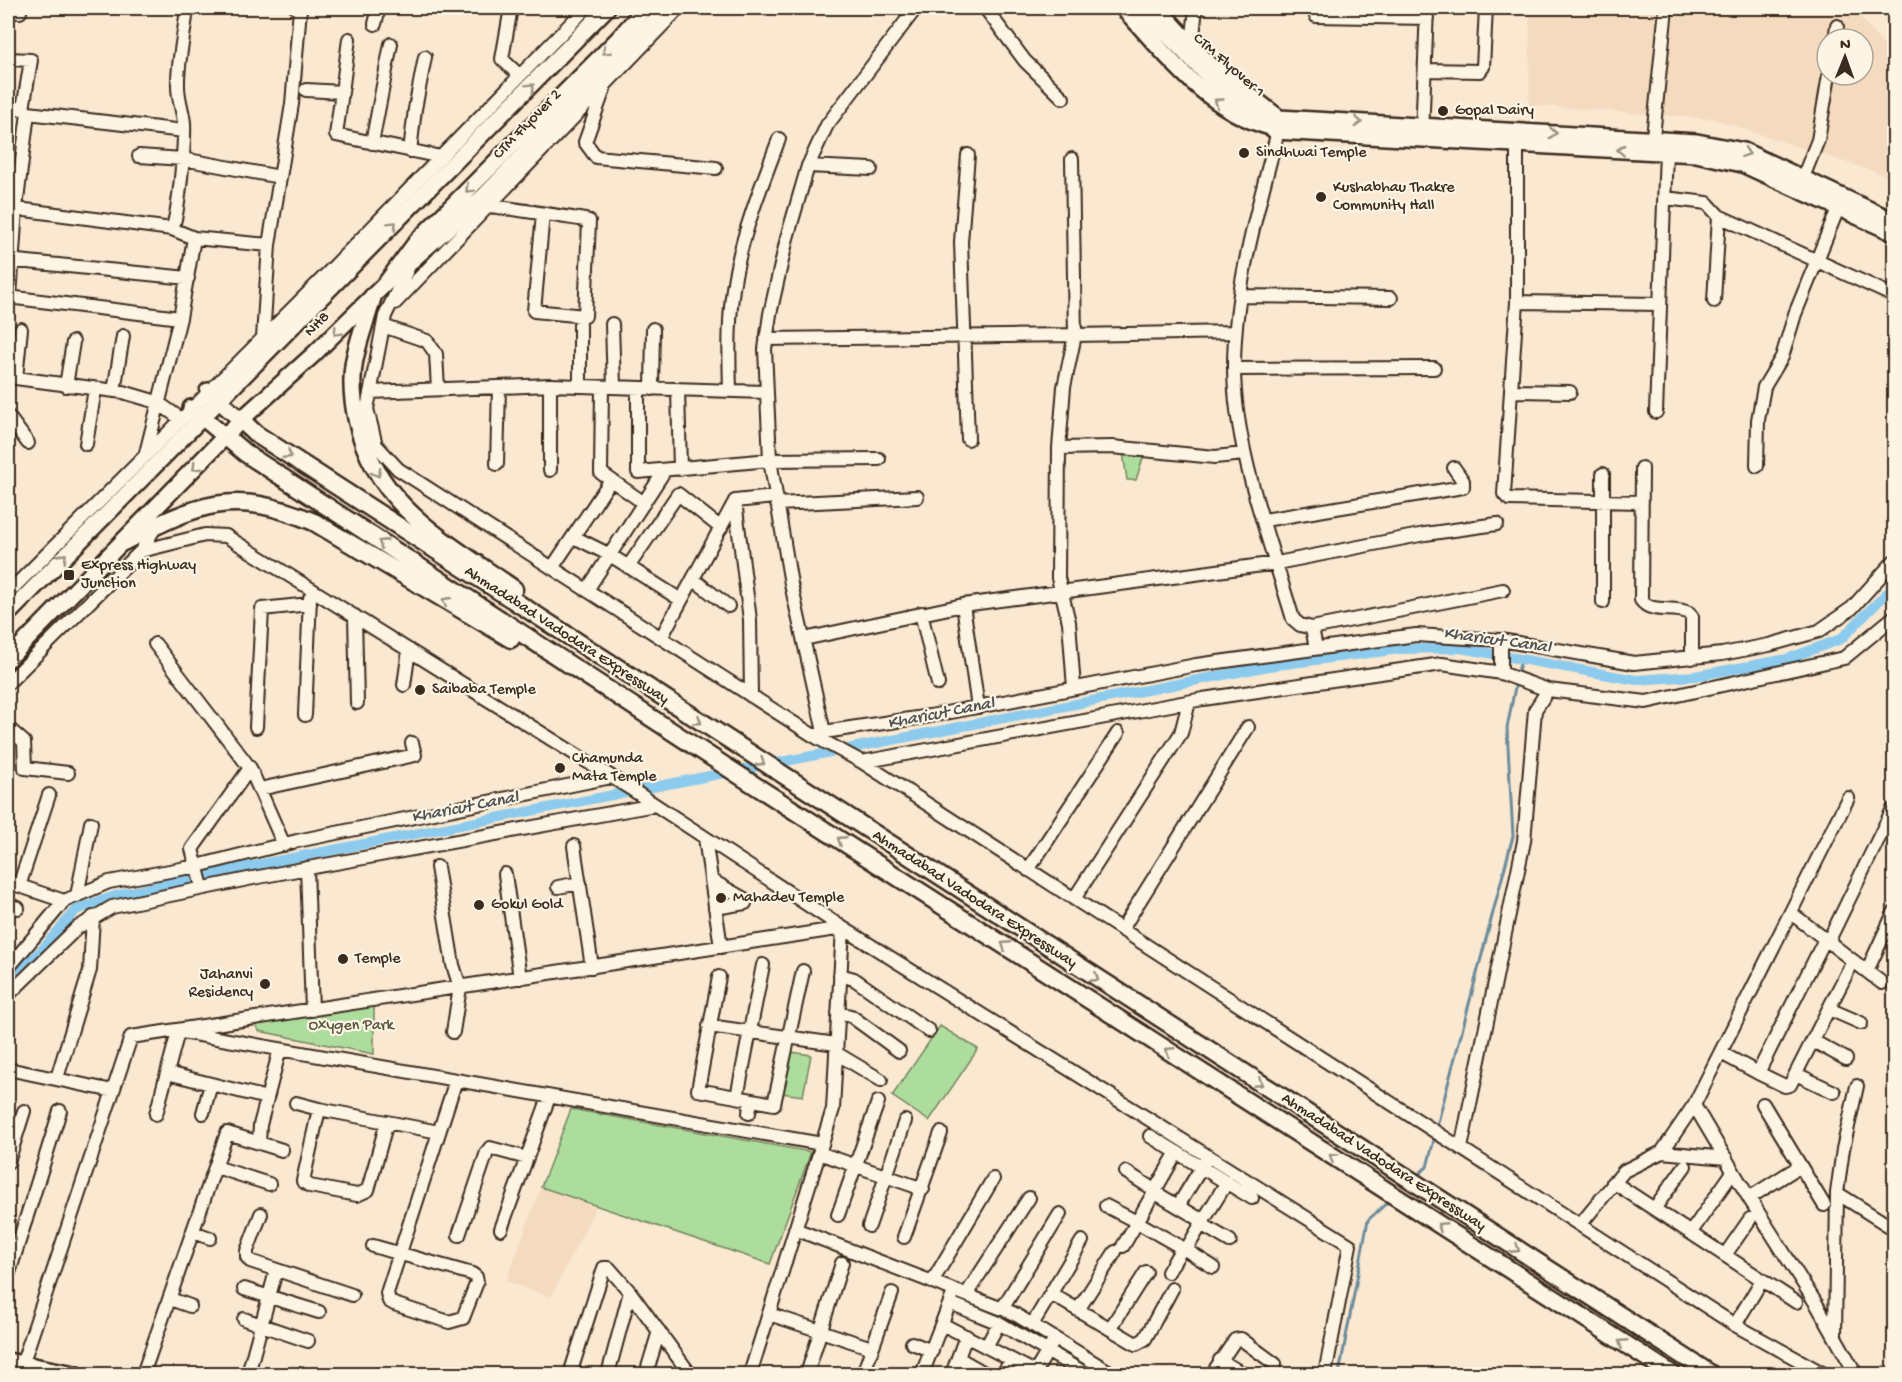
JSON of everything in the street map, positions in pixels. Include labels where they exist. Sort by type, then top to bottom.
[{"type":"highway","points":[[373,296],[354,364],[353,405],[362,445],[383,484],[412,516],[541,609],[577,643]]},
{"type":"highway","name":"Ahmadabad Vadodara Expressway","points":[[241,420],[256,434],[740,749],[1711,1374]]},
{"type":"highway","name":"Ahmadabad Vadodara Expressway","points":[[226,437],[245,453],[745,779],[1672,1374]]},
{"type":"highway","points":[[123,542],[188,511],[232,502],[258,503],[281,508],[314,522],[572,676],[607,689]]},
{"type":"main road","name":"NH8","points":[[8,614],[32,579],[191,415],[607,8]]},
{"type":"main road","name":"NH8","points":[[8,659],[241,420],[313,356],[386,283],[417,241],[619,38],[645,8]]},
{"type":"main road","name":"CTM Flyover 2","points":[[386,283],[466,212],[667,8]]},
{"type":"main road","points":[[1123,8],[1199,88],[1231,112],[1250,122],[1275,126],[1517,137],[1657,148],[1697,142],[1744,151],[1839,206],[1894,233]]},
{"type":"main road","name":"CTM Flyover 1","points":[[1141,8],[1192,62],[1236,99],[1275,126]]},
{"type":"main road","points":[[1158,8],[1208,63],[1275,126]]},
{"type":"main road","points":[[1801,183],[1894,221]]},
{"type":"main road","points":[[213,395],[241,420]]},
{"type":"main road","points":[[191,415],[226,437]]},
{"type":"main road","points":[[17,1367],[75,1374]]},
{"type":"street","points":[[172,229],[177,218],[176,205],[183,159],[184,130],[178,86],[187,8]]},
{"type":"street","points":[[263,338],[269,245],[292,104],[299,8]]},
{"type":"street","points":[[375,24],[379,8]]},
{"type":"street","points":[[511,8],[502,59],[520,76]]},
{"type":"street","points":[[213,395],[263,338],[586,8]]},
{"type":"street","points":[[389,309],[679,8]]},
{"type":"street","points":[[819,734],[804,639],[791,584],[770,460],[765,392],[766,339],[787,238],[808,166],[827,125],[916,8]]},
{"type":"street","points":[[985,8],[1025,61],[1063,98]]},
{"type":"street","points":[[1192,45],[1196,8]]},
{"type":"street","points":[[1317,8],[1316,16],[1427,13],[1422,132]]},
{"type":"street","points":[[1426,70],[1480,71],[1483,67],[1486,8]]},
{"type":"street","points":[[1656,412],[1665,198],[1657,148],[1666,8]]},
{"type":"street","points":[[1888,8],[1894,13]]},
{"type":"street","points":[[575,18],[587,30]]},
{"type":"street","points":[[349,39],[336,135],[441,157]]},
{"type":"street","points":[[372,143],[391,44]]},
{"type":"street","points":[[410,150],[425,57]]},
{"type":"street","points":[[8,59],[31,60],[12,208],[9,297],[180,318]]},
{"type":"street","points":[[605,85],[585,142],[596,157],[716,168]]},
{"type":"street","points":[[1801,183],[1818,140],[1827,87]]},
{"type":"street","points":[[306,90],[342,92]]},
{"type":"street","points":[[8,107],[184,130]]},
{"type":"street","points":[[1275,126],[1241,296],[1235,332],[1234,369],[1245,454],[1293,619],[1300,625],[1312,628],[1503,590]]},
{"type":"street","points":[[1517,137],[1517,302],[1505,498],[1642,502]]},
{"type":"street","points":[[730,391],[728,341],[735,276],[752,209],[779,139]]},
{"type":"street","points":[[968,155],[961,242],[962,336],[968,439]]},
{"type":"street","points":[[139,156],[183,159],[280,177]]},
{"type":"street","points":[[1072,159],[1075,335],[1064,387],[1059,448],[1058,578],[1069,622],[1074,688]]},
{"type":"street","points":[[808,166],[871,169]]},
{"type":"street","points":[[1665,198],[1707,203],[1719,216],[1894,296]]},
{"type":"street","points":[[490,206],[543,214],[589,221],[585,316],[534,311],[543,214]]},
{"type":"street","points":[[1757,466],[1758,420],[1764,387],[1782,357],[1795,314],[1839,206]]},
{"type":"street","points":[[12,208],[172,229],[194,238],[269,245]]},
{"type":"street","points":[[1714,301],[1719,216]]},
{"type":"street","points":[[145,455],[180,318],[194,238]]},
{"type":"street","points":[[11,260],[188,278]]},
{"type":"street","points":[[411,262],[383,326],[367,409],[376,445],[398,469],[751,696],[819,734],[1735,1325],[1824,1374]]},
{"type":"street","points":[[1241,296],[1391,298]]},
{"type":"street","points":[[1517,302],[1660,304]]},
{"type":"street","points":[[612,324],[601,473],[644,502]]},
{"type":"street","points":[[580,325],[580,386]]},
{"type":"street","points":[[383,326],[427,341],[436,354],[438,389]]},
{"type":"street","points":[[652,328],[652,389]]},
{"type":"street","points":[[9,588],[32,579],[145,455],[191,415],[157,402],[114,391],[12,377],[21,329]]},
{"type":"street","points":[[766,339],[1235,332]]},
{"type":"street","points":[[114,391],[123,336]]},
{"type":"street","points":[[66,386],[73,342]]},
{"type":"street","points":[[1234,369],[1434,368]]},
{"type":"street","points":[[370,392],[550,385],[765,392]]},
{"type":"street","points":[[550,385],[550,470]]},
{"type":"street","points":[[497,464],[499,387]]},
{"type":"street","points":[[638,388],[638,471],[770,460],[879,459]]},
{"type":"street","points":[[86,444],[95,389]]},
{"type":"street","points":[[678,389],[680,469]]},
{"type":"street","points":[[1513,391],[1570,392]]},
{"type":"street","points":[[8,416],[28,443]]},
{"type":"street","points":[[1059,448],[1112,447],[1215,457],[1245,454]]},
{"type":"street","points":[[1264,520],[1463,487],[1463,481],[1454,468]]},
{"type":"street","points":[[1642,468],[1641,600],[1652,608],[1673,608],[1689,613],[1692,617],[1692,658]]},
{"type":"street","points":[[587,590],[665,470]]},
{"type":"street","points":[[1603,474],[1603,602]]},
{"type":"street","points":[[552,568],[611,480]]},
{"type":"street","points":[[628,567],[678,494],[720,528]]},
{"type":"street","points":[[735,501],[917,497]]},
{"type":"street","points":[[661,638],[735,501]]},
{"type":"street","points":[[735,501],[750,620],[751,696]]},
{"type":"street","points":[[804,639],[963,606],[1276,563],[1425,534],[1497,524]]},
{"type":"street","points":[[8,682],[141,551],[156,526]]},
{"type":"street","points":[[141,551],[205,535],[226,536],[633,790],[1205,1162],[1350,1245],[1325,1374]]},
{"type":"street","points":[[574,537],[610,555],[681,600]]},
{"type":"street","points":[[819,734],[978,707],[1196,665],[1416,635],[1501,640],[1634,663],[1692,658],[1769,645],[1819,631],[1852,608],[1894,561]]},
{"type":"street","points":[[693,579],[728,606]]},
{"type":"street","points":[[305,715],[310,588]]},
{"type":"street","points":[[256,727],[262,609],[310,604]]},
{"type":"street","points":[[963,606],[978,707]]},
{"type":"street","points":[[921,613],[939,684]]},
{"type":"street","points":[[355,616],[357,703]]},
{"type":"street","points":[[862,762],[1189,702],[1442,664],[1500,673],[1548,690],[1646,702],[1844,658],[1894,618]]},
{"type":"street","points":[[1312,628],[1316,648]]},
{"type":"street","points":[[31,636],[43,648]]},
{"type":"street","points":[[1500,673],[1501,640]]},
{"type":"street","points":[[155,644],[250,768],[284,844]]},
{"type":"street","points":[[404,685],[409,650]]},
{"type":"street","points":[[1461,1148],[1524,841],[1535,710],[1548,690]]},
{"type":"street","points":[[1074,899],[1181,733],[1189,702]]},
{"type":"street","points":[[1122,928],[1248,727]]},
{"type":"street","points":[[8,728],[24,742],[25,768],[68,773]]},
{"type":"street","points":[[1028,870],[1118,733]]},
{"type":"street","points":[[260,789],[415,755],[412,743]]},
{"type":"street","points":[[202,887],[192,849],[250,768]]},
{"type":"street","points":[[8,968],[64,901],[109,882],[197,866],[284,844],[611,777]]},
{"type":"street","points":[[49,795],[13,884],[64,901]]},
{"type":"street","points":[[1580,1225],[1624,1171],[1662,1152],[1694,1105],[1848,798]]},
{"type":"street","points":[[8,995],[77,928],[112,907],[202,887],[655,805]]},
{"type":"street","points":[[1758,1073],[1893,811]]},
{"type":"street","points":[[77,896],[91,823]]},
{"type":"street","points":[[705,838],[721,947]]},
{"type":"street","points":[[574,846],[592,967]]},
{"type":"street","points":[[437,867],[453,965],[460,987],[453,1032]]},
{"type":"street","points":[[307,868],[312,1010]]},
{"type":"street","points":[[505,874],[520,978]]},
{"type":"street","points":[[711,880],[746,900],[743,903],[715,908]]},
{"type":"street","points":[[558,887],[580,883]]},
{"type":"street","points":[[1791,913],[1882,983]]},
{"type":"street","points":[[1867,971],[1894,913]]},
{"type":"street","points":[[57,1078],[90,970],[93,917]]},
{"type":"street","points":[[17,1367],[131,1037],[843,928]]},
{"type":"street","points":[[750,1374],[833,1109],[843,928]]},
{"type":"street","points":[[1721,1053],[1788,1087],[1853,961]]},
{"type":"street","points":[[737,1097],[764,965]]},
{"type":"street","points":[[719,977],[698,1090],[774,1104],[803,971]]},
{"type":"street","points":[[840,975],[854,979],[929,1031]]},
{"type":"street","points":[[1829,1009],[1861,1023]]},
{"type":"street","points":[[838,1013],[851,1016],[899,1051]]},
{"type":"street","points":[[709,1026],[789,1037],[836,1049],[881,1080]]},
{"type":"street","points":[[175,1031],[549,1097],[820,1149],[855,1166],[923,1189]]},
{"type":"street","points":[[156,1114],[175,1031]]},
{"type":"street","points":[[1813,1041],[1846,1059]]},
{"type":"street","points":[[259,1143],[260,1125],[280,1050]]},
{"type":"street","points":[[8,1069],[113,1091]]},
{"type":"street","points":[[167,1073],[267,1098]]},
{"type":"street","points":[[1796,1074],[1834,1092]]},
{"type":"street","points":[[373,1246],[399,1255],[476,1277],[477,1282],[463,1318],[449,1322],[389,1301],[387,1293],[399,1255],[456,1080]]},
{"type":"street","points":[[203,1113],[211,1084]]},
{"type":"street","points":[[1835,1336],[1837,1193],[1843,1149],[1857,1086]]},
{"type":"street","points":[[501,1229],[549,1097]]},
{"type":"street","points":[[749,1113],[751,1100]]},
{"type":"street","points":[[838,1215],[878,1102]]},
{"type":"street","points":[[296,1103],[439,1132]]},
{"type":"street","points":[[1763,1104],[1824,1205]]},
{"type":"street","points":[[1694,1105],[1856,1374]]},
{"type":"street","points":[[319,1109],[303,1181],[310,1186],[357,1196],[368,1190],[387,1122]]},
{"type":"street","points":[[8,1162],[24,1111]]},
{"type":"street","points":[[8,1276],[60,1111]]},
{"type":"street","points":[[869,1226],[905,1121]]},
{"type":"street","points":[[143,1374],[228,1133],[282,1150]]},
{"type":"street","points":[[904,1237],[923,1189],[941,1133]]},
{"type":"street","points":[[1150,1136],[1177,1152],[1205,1162],[1227,1182],[1252,1198]]},
{"type":"street","points":[[459,1235],[490,1148],[527,1158]]},
{"type":"street","points":[[1078,1310],[1137,1222],[1177,1152]]},
{"type":"street","points":[[1662,1152],[1726,1158]]},
{"type":"street","points":[[1178,1206],[1205,1162]]},
{"type":"street","points":[[1654,1209],[1685,1166]]},
{"type":"street","points":[[1749,1198],[1800,1166]]},
{"type":"street","points":[[216,1167],[269,1184]]},
{"type":"street","points":[[1126,1172],[1230,1241]]},
{"type":"street","points":[[1690,1232],[1733,1172]]},
{"type":"street","points":[[932,1282],[993,1179]]},
{"type":"street","points":[[1168,1272],[1227,1182]]},
{"type":"street","points":[[1613,1182],[1796,1302]]},
{"type":"street","points":[[1837,1193],[1894,1229]]},
{"type":"street","points":[[922,1374],[942,1324],[957,1296],[1029,1198]]},
{"type":"street","points":[[1106,1206],[1213,1267]]},
{"type":"street","points":[[261,1214],[246,1257],[250,1261],[352,1295]]},
{"type":"street","points":[[1002,1309],[1060,1214]]},
{"type":"street","points":[[1725,1255],[1750,1219]]},
{"type":"street","points":[[795,1229],[932,1282],[1086,1374]]},
{"type":"street","points":[[193,1232],[210,1238]]},
{"type":"street","points":[[1032,1325],[1082,1241]]},
{"type":"street","points":[[807,1374],[842,1263]]},
{"type":"street","points":[[570,1374],[604,1268],[609,1268],[630,1292],[689,1374]]},
{"type":"street","points":[[248,1374],[276,1271]]},
{"type":"street","points":[[1110,1329],[1146,1272]]},
{"type":"street","points":[[1735,1325],[1762,1280]]},
{"type":"street","points":[[244,1289],[320,1312]]},
{"type":"street","points":[[1051,1294],[1128,1341],[1141,1344],[1172,1289]]},
{"type":"street","points":[[608,1374],[630,1292]]},
{"type":"street","points":[[863,1374],[892,1293]]},
{"type":"street","points":[[957,1296],[1002,1309],[1111,1374]]},
{"type":"street","points":[[170,1299],[190,1306]]},
{"type":"street","points":[[769,1314],[872,1348]]},
{"type":"street","points":[[244,1319],[308,1341]]},
{"type":"street","points":[[986,1347],[999,1323]]},
{"type":"street","points":[[942,1324],[1036,1374],[1055,1339]]},
{"type":"street","points":[[646,1374],[659,1331]]},
{"type":"street","points":[[952,1374],[966,1336]]},
{"type":"street","points":[[1212,1374],[1230,1343],[1241,1339],[1275,1364]]},
{"type":"street","points":[[912,1343],[932,1350]]},
{"type":"street","points":[[958,1359],[986,1374]]},
{"type":"street","points":[[1003,1374],[1011,1360]]},
{"type":"street","points":[[1220,1360],[1242,1374]]},
{"type":"shaded area","points":[[1530,8],[1853,8],[1869,27],[1815,27],[1815,87],[1875,87],[1875,35],[1894,58],[1894,178],[1713,119],[1529,105]]},
{"type":"shaded area","points":[[541,1187],[596,1207],[551,1297],[506,1281]]},
{"type":"green space","points":[[1123,452],[1143,458],[1136,480],[1127,480]]},
{"type":"green space","name":"Oxygen Park","points":[[374,1000],[374,1054],[259,1031],[256,1025],[257,1018]]},
{"type":"green space","points":[[940,1026],[978,1049],[929,1121],[892,1096]]},
{"type":"green space","points":[[791,1052],[811,1055],[803,1096],[782,1093]]},
{"type":"green space","points":[[571,1109],[811,1152],[770,1264],[541,1187]]},
{"type":"waterway","name":"Kharicut Canal","points":[[8,982],[41,951],[76,910],[115,896],[216,873],[1269,666],[1400,649],[1460,648],[1636,680],[1695,676],[1787,659],[1841,639],[1894,586]]},
{"type":"waterway","points":[[1517,675],[1521,660]]},
{"type":"waterway","points":[[1436,1130],[1513,836],[1507,728],[1516,682]]},
{"type":"waterway","points":[[1415,1177],[1427,1167],[1435,1136]]},
{"type":"waterway","points":[[1339,1374],[1368,1220],[1390,1200]]},
{"type":"place","name":"Gopal Dairy","points":[[1443,111]]},
{"type":"place","name":"Sindhwai Temple","points":[[1244,153]]},
{"type":"place","name":"Kushabhau Thakre Community Hall","points":[[1321,197]]},
{"type":"place","name":"Express Highway Junction","points":[[69,575]]},
{"type":"place","name":"Saibaba Temple","points":[[420,690]]},
{"type":"place","name":"Chamunda Mata Temple","points":[[560,768]]},
{"type":"place","name":"Mahadev Temple","points":[[721,898]]},
{"type":"place","name":"Gokul Gold","points":[[479,905]]},
{"type":"place","name":"Temple","points":[[343,959]]},
{"type":"place","name":"Jahanvi Residency","points":[[265,984]]}]
